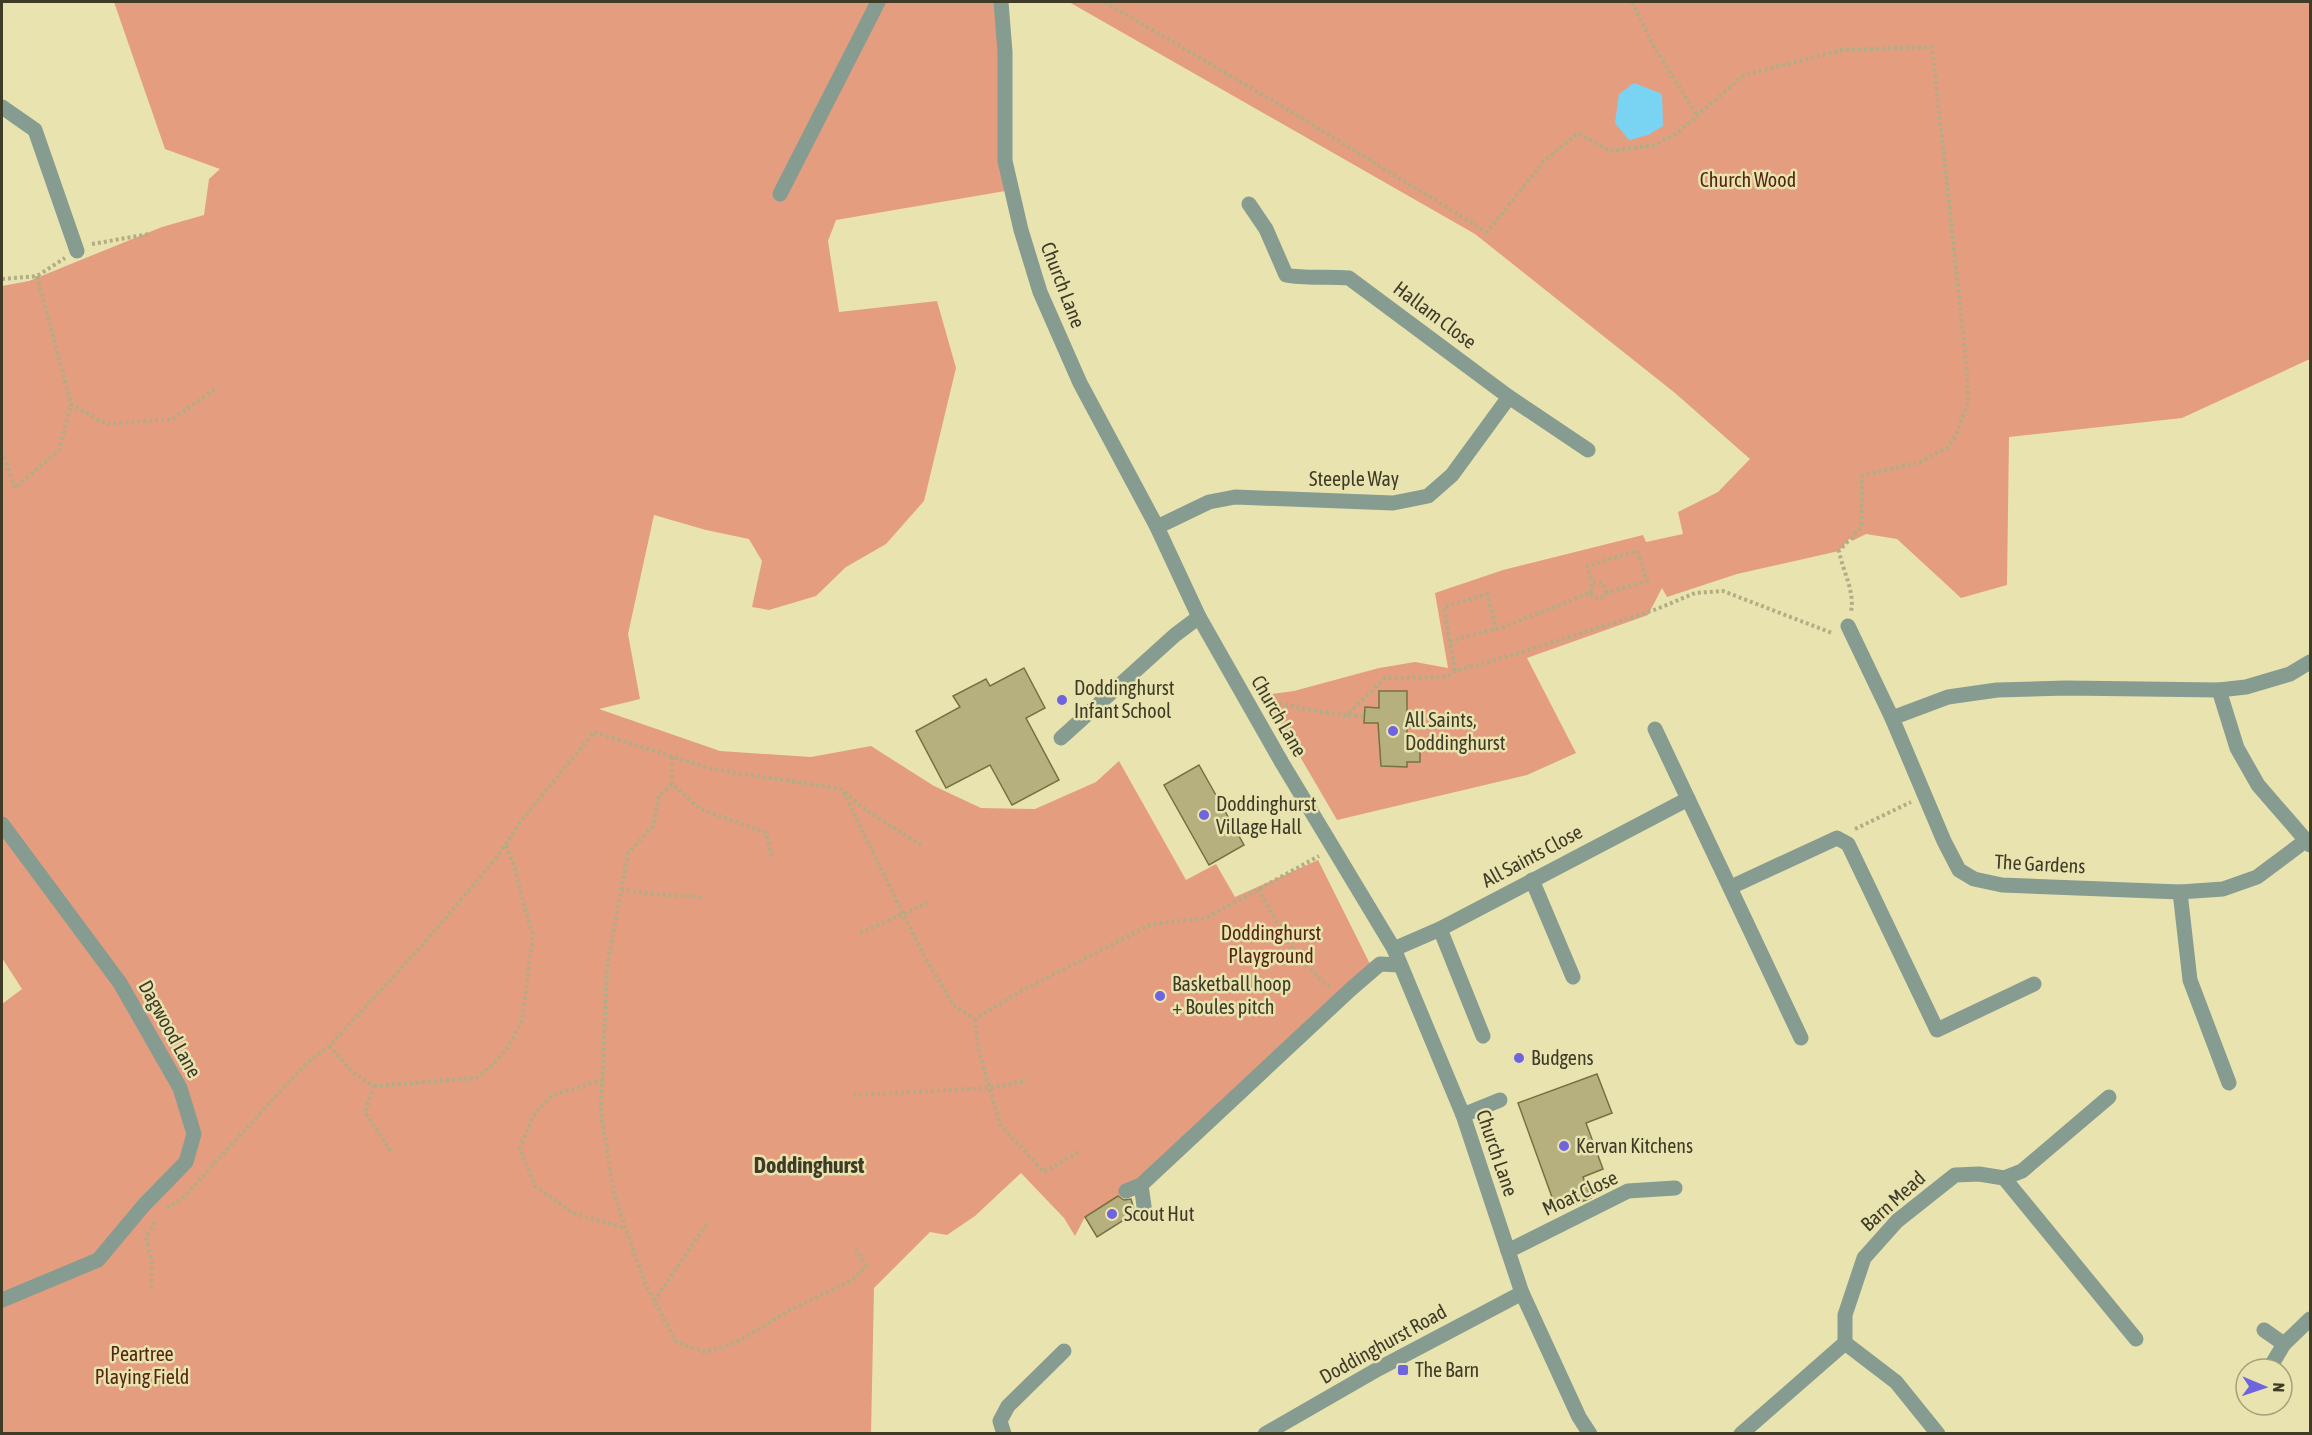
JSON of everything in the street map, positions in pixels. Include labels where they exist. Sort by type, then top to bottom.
[{"type":"street","points":[[780,194],[878,2]]},
{"type":"street","name":"Church Lane","points":[[1001,2],[1005,52],[1005,161],[1021,230],[1040,292],[1080,383],[1157,527],[1199,617],[1333,849],[1394,949],[1462,1115],[1522,1293],[1579,1417],[1590,1434]]},
{"type":"street","points":[[2,106],[35,130],[77,251]]},
{"type":"street","name":"Hallam Close","points":[[1249,204],[1266,229],[1286,275],[1296,277],[1326,275],[1349,278],[1509,397],[1588,450]]},
{"type":"street","name":"Steeple Way","points":[[1157,527],[1209,502],[1235,497],[1393,503],[1428,496],[1452,474],[1509,397]]},
{"type":"street","points":[[1061,738],[1175,635],[1199,617]]},
{"type":"street","name":"The Gardens","points":[[1848,626],[1892,718],[1959,870],[1974,879],[2002,885],[2180,892],[2223,889],[2257,877],[2308,843],[2258,785],[2237,748],[2219,690]]},
{"type":"street","points":[[1892,718],[1948,697],[1997,690],[2066,688],[2219,690],[2246,687],[2290,674],[2310,662]]},
{"type":"street","points":[[1656,729],[1801,1038]]},
{"type":"street","name":"All Saints Close","points":[[1394,949],[1440,929],[1689,799]]},
{"type":"street","name":"Dagwood Lane","points":[[2,1300],[98,1260],[144,1205],[186,1162],[194,1134],[180,1088],[120,983],[3,828]]},
{"type":"street","points":[[1731,887],[1837,838],[1848,844],[1937,1030],[2034,984]]},
{"type":"street","points":[[1532,880],[1573,977]]},
{"type":"street","points":[[2180,892],[2190,980],[2229,1083]]},
{"type":"street","points":[[1440,929],[1482,1036]]},
{"type":"street","points":[[1126,1191],[1141,1185],[1380,964],[1400,965]]},
{"type":"street","points":[[2109,1097],[2042,1156],[2022,1171],[2004,1178],[2136,1339]]},
{"type":"street","points":[[1462,1115],[1500,1100]]},
{"type":"street","name":"Barn Mead","points":[[1845,1343],[1845,1315],[1864,1257],[1897,1221],[1955,1175],[1979,1174],[2004,1178]]},
{"type":"street","points":[[1141,1185],[1145,1213]]},
{"type":"street","name":"Moat Close","points":[[1508,1251],[1628,1191],[1675,1188]]},
{"type":"street","name":"Doddinghurst Road","points":[[1265,1434],[1378,1369],[1522,1293]]},
{"type":"street","points":[[2276,1357],[2284,1344],[2310,1319]]},
{"type":"street","points":[[2264,1330],[2284,1344]]},
{"type":"street","points":[[1741,1434],[1845,1343],[1896,1382],[1938,1434]]},
{"type":"street","points":[[1004,1434],[1000,1421],[1008,1406],[1064,1351]]},
{"type":"path","points":[[1105,2],[1290,111],[1487,232],[1544,161],[1578,133],[1610,151],[1655,145],[1676,134],[1744,75],[1842,50],[1932,47],[1966,360],[1968,402],[1956,435],[1948,447],[1920,462],[1862,476],[1861,527],[1839,551],[1842,570],[1850,586],[1851,608],[1848,626]]},
{"type":"path","points":[[1632,2],[1654,47],[1697,116]]},
{"type":"path","points":[[2,451],[15,488],[59,450],[70,404],[37,276]]},
{"type":"path","points":[[70,404],[106,424],[173,418],[215,389]]},
{"type":"path","points":[[1637,550],[1647,581],[1607,593],[1601,598],[1594,598],[1590,593],[1592,582],[1587,566],[1637,550]]},
{"type":"path","points":[[1592,582],[1603,582],[1607,593]]},
{"type":"path","points":[[1347,715],[1385,678],[1448,677],[1455,671],[1657,609],[1695,593],[1723,591],[1855,641]]},
{"type":"path","points":[[1450,641],[1496,629],[1590,593]]},
{"type":"path","points":[[1455,671],[1444,607],[1487,594],[1496,629]]},
{"type":"path","points":[[1245,698],[1332,714],[1363,716]]},
{"type":"path","points":[[151,1288],[152,1262],[146,1237],[160,1211],[182,1199],[310,1060],[329,1046],[419,949],[506,845],[521,821],[594,732],[712,769],[842,789],[862,807],[922,846]]},
{"type":"path","points":[[672,757],[672,784],[659,796],[653,826],[628,853],[608,967],[601,1113],[614,1194],[644,1281],[675,1342],[705,1352],[737,1342],[788,1311],[852,1280],[866,1266],[856,1249]]},
{"type":"path","points":[[672,784],[700,809],[766,833],[772,856]]},
{"type":"path","points":[[842,789],[923,954],[954,1005],[975,1019],[979,1051],[1000,1125],[1044,1172],[1077,1152]]},
{"type":"path","points":[[1837,838],[1925,795]]},
{"type":"path","points":[[329,1046],[354,1073],[374,1086],[476,1078],[493,1065],[508,1047],[522,1021],[533,933],[506,845]]},
{"type":"path","points":[[975,1019],[1021,991],[1152,924],[1206,918],[1333,849]]},
{"type":"path","points":[[621,889],[652,894],[701,897]]},
{"type":"path","points":[[1258,889],[1295,953],[1326,986],[1351,989]]},
{"type":"path","points":[[860,933],[928,903]]},
{"type":"path","points":[[603,1080],[552,1095],[533,1116],[520,1148],[535,1186],[573,1213],[626,1228]]},
{"type":"path","points":[[853,1095],[989,1088],[1027,1082]]},
{"type":"path","points":[[374,1086],[365,1112],[392,1153]]},
{"type":"path","points":[[654,1301],[708,1221]]},
{"type":"green space","points":[[114,2],[1001,2],[1011,190],[836,220],[828,241],[839,312],[937,301],[956,368],[924,501],[886,544],[846,567],[816,596],[769,610],[752,607],[762,561],[749,539],[706,530],[654,515],[628,634],[640,699],[599,709],[720,751],[811,757],[871,746],[934,786],[981,808],[1035,809],[1096,782],[1119,761],[1186,880],[1216,864],[1235,897],[1318,860],[1370,964],[1141,1185],[1085,1217],[1075,1236],[1064,1218],[1021,1173],[975,1216],[947,1235],[930,1232],[874,1288],[871,1434],[2,1433],[2,1004],[22,989],[2,958],[2,286],[29,281],[162,227],[204,215],[209,179],[220,169],[165,149]]},
{"type":"green space","name":"Church Wood","points":[[1069,2],[2310,2],[2310,359],[2182,418],[2009,437],[2007,585],[1961,598],[1897,539],[1866,534],[1852,541],[1852,536],[1839,551],[1737,574],[1667,597],[1662,588],[1648,615],[1527,658],[1576,753],[1527,775],[1337,820],[1264,695],[1294,691],[1379,668],[1415,662],[1448,668],[1435,593],[1503,570],[1643,535],[1646,542],[1683,534],[1678,512],[1718,492],[1750,459],[1675,393],[1475,234]]},
{"type":"water","points":[[1634,83],[1662,94],[1663,126],[1648,135],[1629,140],[1615,123],[1619,94]]},
{"type":"building","name":"Doddinghurst Infant School","points":[[1024,668],[1045,708],[1026,718],[1059,780],[1012,805],[990,765],[946,788],[916,731],[960,707],[953,696],[986,679],[990,686]]},
{"type":"building","name":"All Saints, Doddinghurst","points":[[1379,691],[1407,691],[1407,739],[1420,739],[1420,762],[1407,762],[1407,767],[1381,766],[1378,723],[1364,723],[1365,707],[1379,708]]},
{"type":"building","name":"Doddinghurst Village Hall","points":[[1199,765],[1244,845],[1209,865],[1164,785]]},
{"type":"building","name":"Kervan Kitchens","points":[[1597,1074],[1612,1113],[1586,1123],[1603,1169],[1583,1177],[1591,1198],[1557,1211],[1518,1103]]},
{"type":"building","name":"Scout Hut","points":[[1118,1196],[1124,1200],[1131,1199],[1135,1213],[1097,1237],[1085,1217]]},
{"type":"place","name":"Doddinghurst Infant School","points":[[1062,700]]},
{"type":"place","name":"All Saints, Doddinghurst","points":[[1393,731]]},
{"type":"place","name":"Doddinghurst Village Hall","points":[[1204,815]]},
{"type":"place","name":"Basketball hoop + Boules pitch","points":[[1160,996]]},
{"type":"place","name":"Budgens","points":[[1519,1058]]},
{"type":"place","name":"Kervan Kitchens","points":[[1564,1146]]},
{"type":"place","name":"Scout Hut","points":[[1112,1214]]},
{"type":"place","name":"The Barn","points":[[1403,1370]]},
{"type":"district","name":"Doddinghurst","points":[[809,1165]]},
{"type":"park label","name":"Doddinghurst Playground","points":[[1271,944]]},
{"type":"park label","name":"Peartree Playing Field","points":[[142,1366]]}]
